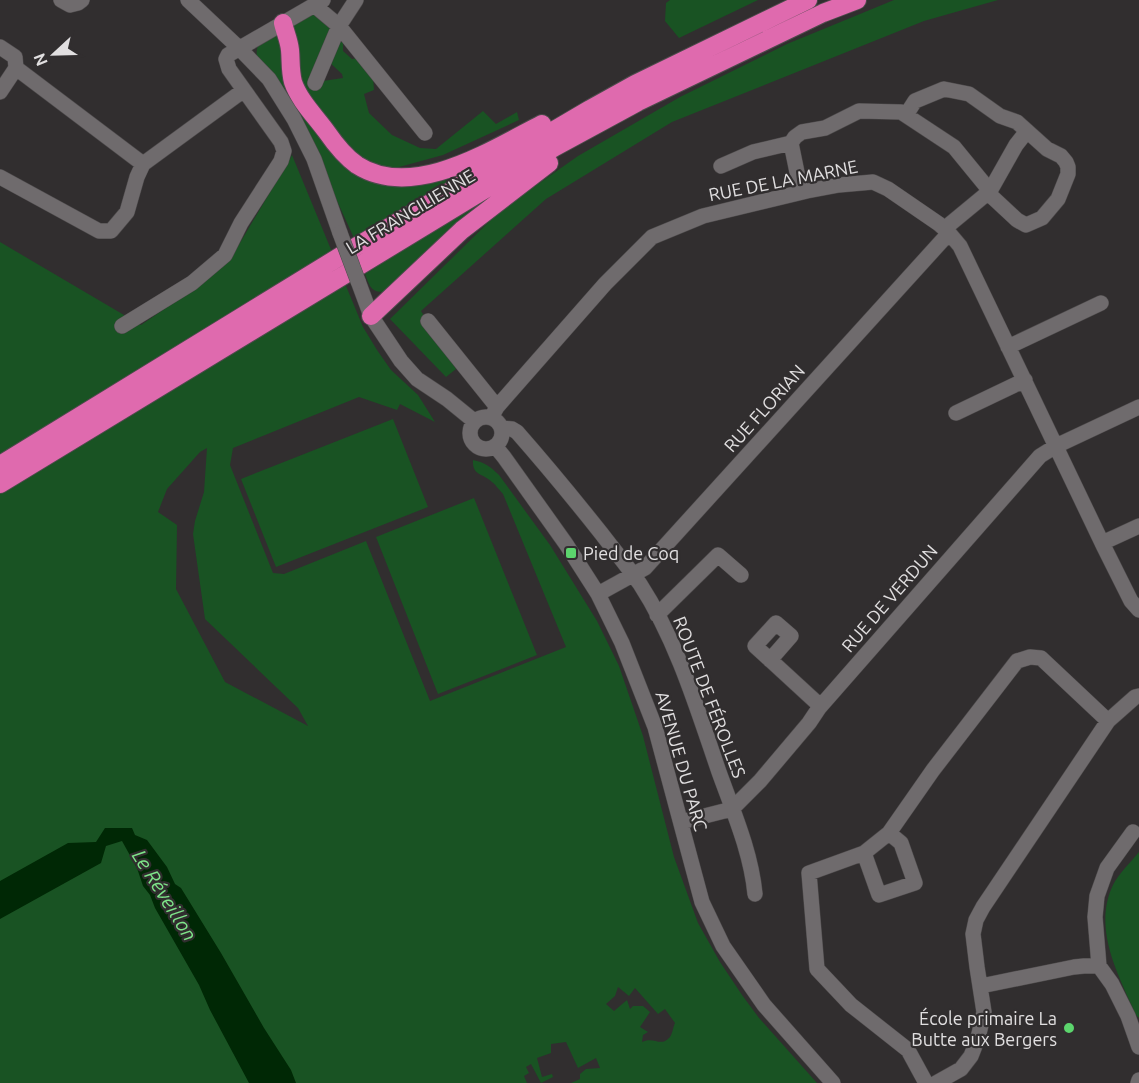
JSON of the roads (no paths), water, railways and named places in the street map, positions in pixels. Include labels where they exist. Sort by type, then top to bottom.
[{"type":"highway","name":"LA FRANCILIENNE","points":[[0,465],[347,252],[635,84],[808,0]]},
{"type":"highway","name":"LA FRANCILIENNE","points":[[0,484],[555,147],[638,102],[823,13],[857,0]]},
{"type":"highway","points":[[283,23],[289,44],[293,81],[298,93],[341,151],[357,165],[379,175],[404,178],[428,175],[447,169],[496,148],[609,89],[635,84]]},
{"type":"highway","points":[[371,316],[462,230],[547,164],[607,129],[638,102]]},
{"type":"street","points":[[61,0],[70,5],[82,0]]},
{"type":"street","points":[[188,0],[269,79],[294,118],[314,159],[371,316],[387,341],[417,379],[474,421]]},
{"type":"street","points":[[315,83],[339,26],[356,0]]},
{"type":"street","points":[[122,326],[192,283],[225,255],[241,223],[281,161],[284,151],[281,142],[229,69],[226,59],[238,48],[318,2],[425,133]]},
{"type":"street","points":[[0,46],[15,57],[16,68],[0,92]]},
{"type":"street","points":[[16,68],[143,164]]},
{"type":"street","points":[[722,166],[753,152],[791,143],[802,132],[825,128],[860,111],[901,112],[954,147],[989,192],[1017,220],[1026,225],[1042,218],[1058,199],[1068,174],[1066,162],[1061,156],[1047,149],[1017,122],[1000,116],[969,94],[944,89],[915,101],[906,115]]},
{"type":"street","points":[[0,177],[99,231],[111,231],[127,212],[143,164],[244,90]]},
{"type":"street","points":[[989,192],[1027,131]]},
{"type":"street","points":[[791,143],[801,192]]},
{"type":"street","name":"RUE DE LA MARNE","points":[[496,418],[605,284],[652,237],[703,216],[801,192],[873,182],[888,189],[946,231],[960,246],[1102,543],[1131,601],[1139,610]]},
{"type":"street","name":"RUE FLORIAN","points":[[598,594],[645,568],[946,231],[989,192]]},
{"type":"street","points":[[1008,347],[1101,303]]},
{"type":"street","name":"ROUTE DE FÉROLLES","points":[[428,321],[496,418],[517,432],[566,489],[640,585],[672,643],[691,692],[747,854],[754,894]]},
{"type":"street","points":[[956,413],[1024,380]]},
{"type":"street","name":"RUE DE VERDUN","points":[[732,809],[760,781],[819,708],[1040,456],[1056,446],[1139,407]]},
{"type":"street","points":[[482,417],[496,418],[501,438],[495,447],[481,449],[472,443],[470,429],[474,421],[482,417]]},
{"type":"street","name":"AVENUE DU PARC","points":[[495,447],[566,544],[598,594],[622,643],[655,727],[702,902],[723,946],[764,1005],[833,1083]]},
{"type":"street","points":[[1102,543],[1139,526]]},
{"type":"street","points":[[657,615],[718,555],[741,575]]},
{"type":"street","points":[[926,1083],[908,1050],[851,1005],[817,969],[809,873],[864,853],[889,832],[933,770],[1017,661],[1030,657],[1041,658],[1108,721]]},
{"type":"street","points":[[770,660],[816,702],[819,708]]},
{"type":"street","points":[[936,1083],[961,1069],[971,1056],[978,1038],[984,1012],[973,934],[976,920],[1108,721],[1139,696]]},
{"type":"street","points":[[681,822],[732,809]]},
{"type":"street","points":[[864,853],[879,895],[915,883],[901,843],[889,832]]},
{"type":"street","points":[[1133,832],[1107,868],[1097,896],[1095,917],[1099,966],[1112,984],[1128,1016],[1139,1047]]},
{"type":"street","points":[[981,986],[1074,967],[1099,966]]},
{"type":"water","name":"Le Réveillon","points":[[105,828],[132,828],[135,835],[147,840],[167,867],[175,884],[181,888],[221,953],[291,1070],[296,1083],[249,1083],[199,985],[143,886],[137,868],[122,841],[106,846],[101,863],[0,919],[0,881],[68,843],[96,842]]},
{"type":"place","name":"Pied de Coq","points":[[571,553]]},
{"type":"place","name":"École primaire La Butte aux Bergers","points":[[1069,1028]]}]
